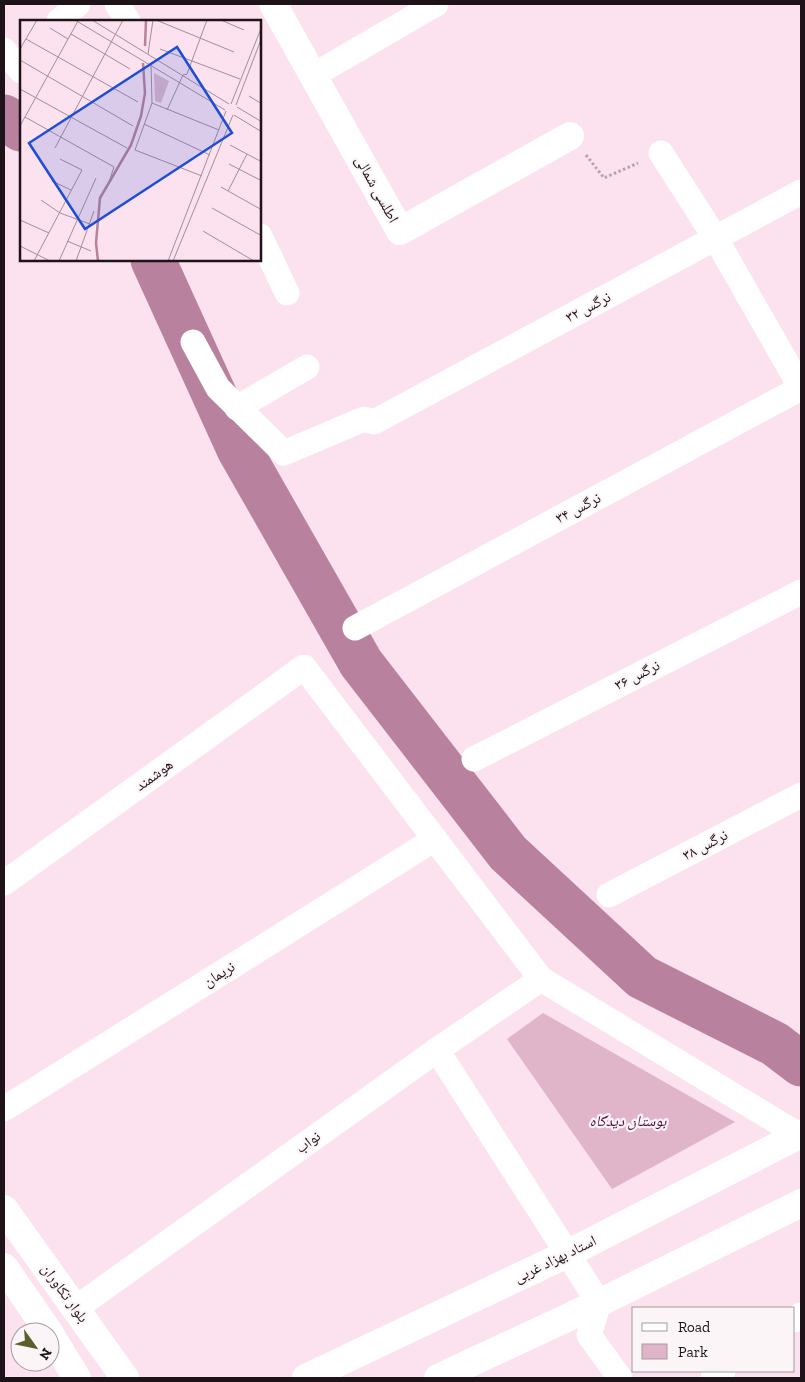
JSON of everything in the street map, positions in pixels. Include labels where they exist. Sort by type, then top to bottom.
[{"type":"street","points":[[59,20],[78,4]]},
{"type":"street","points":[[117,4],[127,20]]},
{"type":"street","name":"اطلسی شمالی","points":[[273,4],[400,231],[570,136]]},
{"type":"street","points":[[314,75],[436,4]]},
{"type":"street","points":[[662,153],[716,239],[801,388]]},
{"type":"street","name":"نرگس ۳۲","points":[[237,408],[284,453],[364,419],[374,422],[801,192]]},
{"type":"street","points":[[261,238],[287,293]]},
{"type":"street","points":[[193,342],[218,388],[237,408],[306,367]]},
{"type":"street","name":"نرگس ۳۴","points":[[355,628],[801,388]]},
{"type":"street","name":"نرگس ۳۶","points":[[474,759],[801,592]]},
{"type":"street","name":"هوشمند","points":[[4,883],[304,667],[435,839]]},
{"type":"street","name":"نرگس ۳۸","points":[[609,896],[801,795]]},
{"type":"street","points":[[435,839],[541,979],[800,1134]]},
{"type":"street","name":"نریمان","points":[[4,1109],[435,839]]},
{"type":"street","name":"نواب","points":[[76,1308],[437,1050],[541,979]]},
{"type":"street","points":[[437,1050],[599,1303]]},
{"type":"street","name":"استاد بهزاد غربی","points":[[306,1378],[567,1254],[800,1134]]},
{"type":"street","points":[[438,1378],[599,1303],[801,1203]]},
{"type":"street","name":"بلوار تکاوران","points":[[4,1209],[125,1378]]},
{"type":"street","points":[[4,1268],[42,1322]]},
{"type":"street","points":[[599,1303],[589,1335],[620,1378]]},
{"type":"street","points":[[60,1350],[77,1378]]},
{"type":"path","points":[[570,136],[604,178],[662,153]]},
{"type":"green space","name":"بوستان دیدگاه","points":[[543,1013],[735,1122],[612,1189],[507,1039]]},
{"type":"waterway","points":[[4,117],[20,128]]},
{"type":"waterway","points":[[153,261],[239,449],[361,663],[508,853],[642,977],[775,1044],[801,1064]]}]
